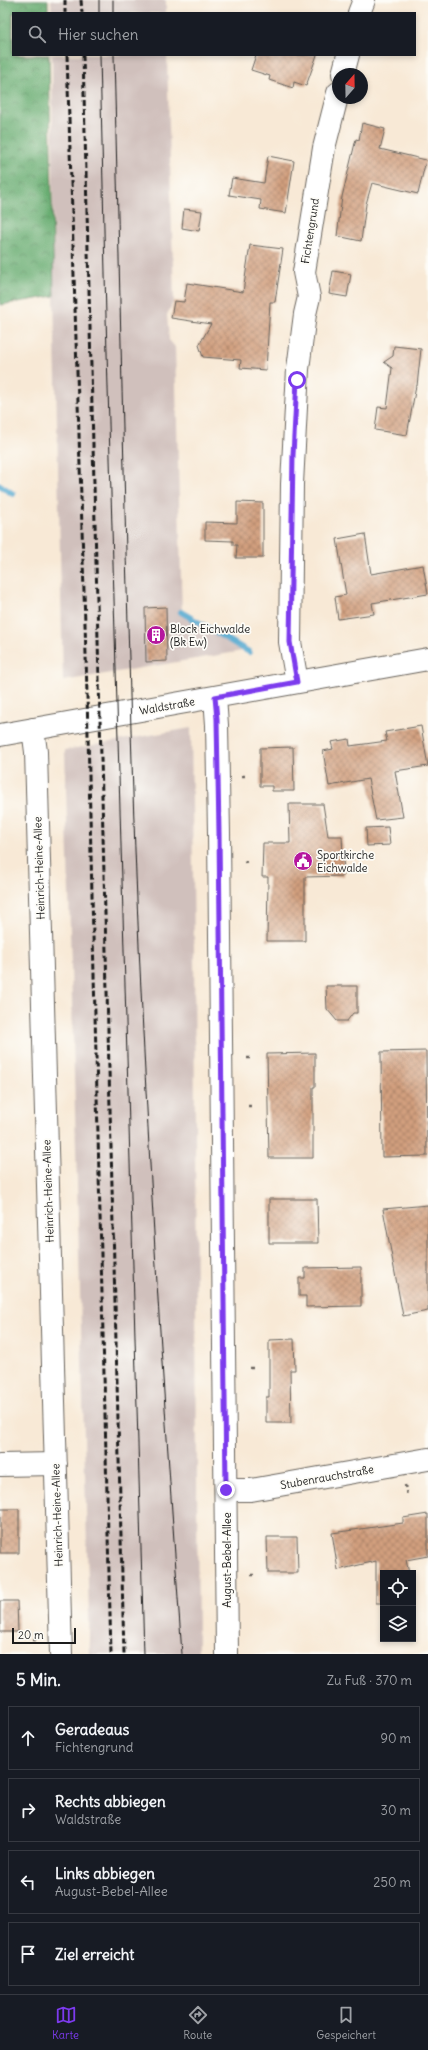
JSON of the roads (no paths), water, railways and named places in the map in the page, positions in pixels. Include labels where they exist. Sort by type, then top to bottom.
[{"type":"street","points":[[360,12],[364,0]]},
{"type":"street","points":[[345,68],[348,56]]},
{"type":"street","name":"Fichtengrund","points":[[297,682],[290,642],[292,469],[298,369],[305,314],[309,298],[304,272],[324,148],[335,104]]},
{"type":"street","name":"Waldstraße","points":[[0,735],[428,658]]},
{"type":"street","name":"August-Bebel-Allee","points":[[215,697],[217,719],[219,833],[227,1654]]},
{"type":"street","name":"Heinrich-Heine-Allee","points":[[33,729],[36,752],[61,1654]]},
{"type":"street","name":"Stubenrauchstraße","points":[[226,1490],[251,1490],[428,1459]]},
{"type":"street","points":[[0,1465],[56,1464]]},
{"type":"waterway","points":[[0,485],[13,494]]},
{"type":"waterway","points":[[181,612],[249,652]]},
{"type":"tram line","points":[[99,0],[99,12]]},
{"type":"tram line","points":[[113,0],[113,12]]},
{"type":"tram line","points":[[100,56],[106,317],[144,1654]]},
{"type":"tram line","points":[[114,56],[135,846],[145,1077],[166,1424],[182,1654]]},
{"type":"railway","points":[[65,0],[65,12]]},
{"type":"railway","points":[[81,0],[82,12]]},
{"type":"railway","points":[[67,56],[86,655],[111,1654]]},
{"type":"railway","points":[[83,56],[124,1654]]},
{"type":"place","name":"Block Eichwalde (Bk Ew)","points":[[156,635]]},
{"type":"place","name":"Sportkirche Eichwalde","points":[[303,861]]}]
